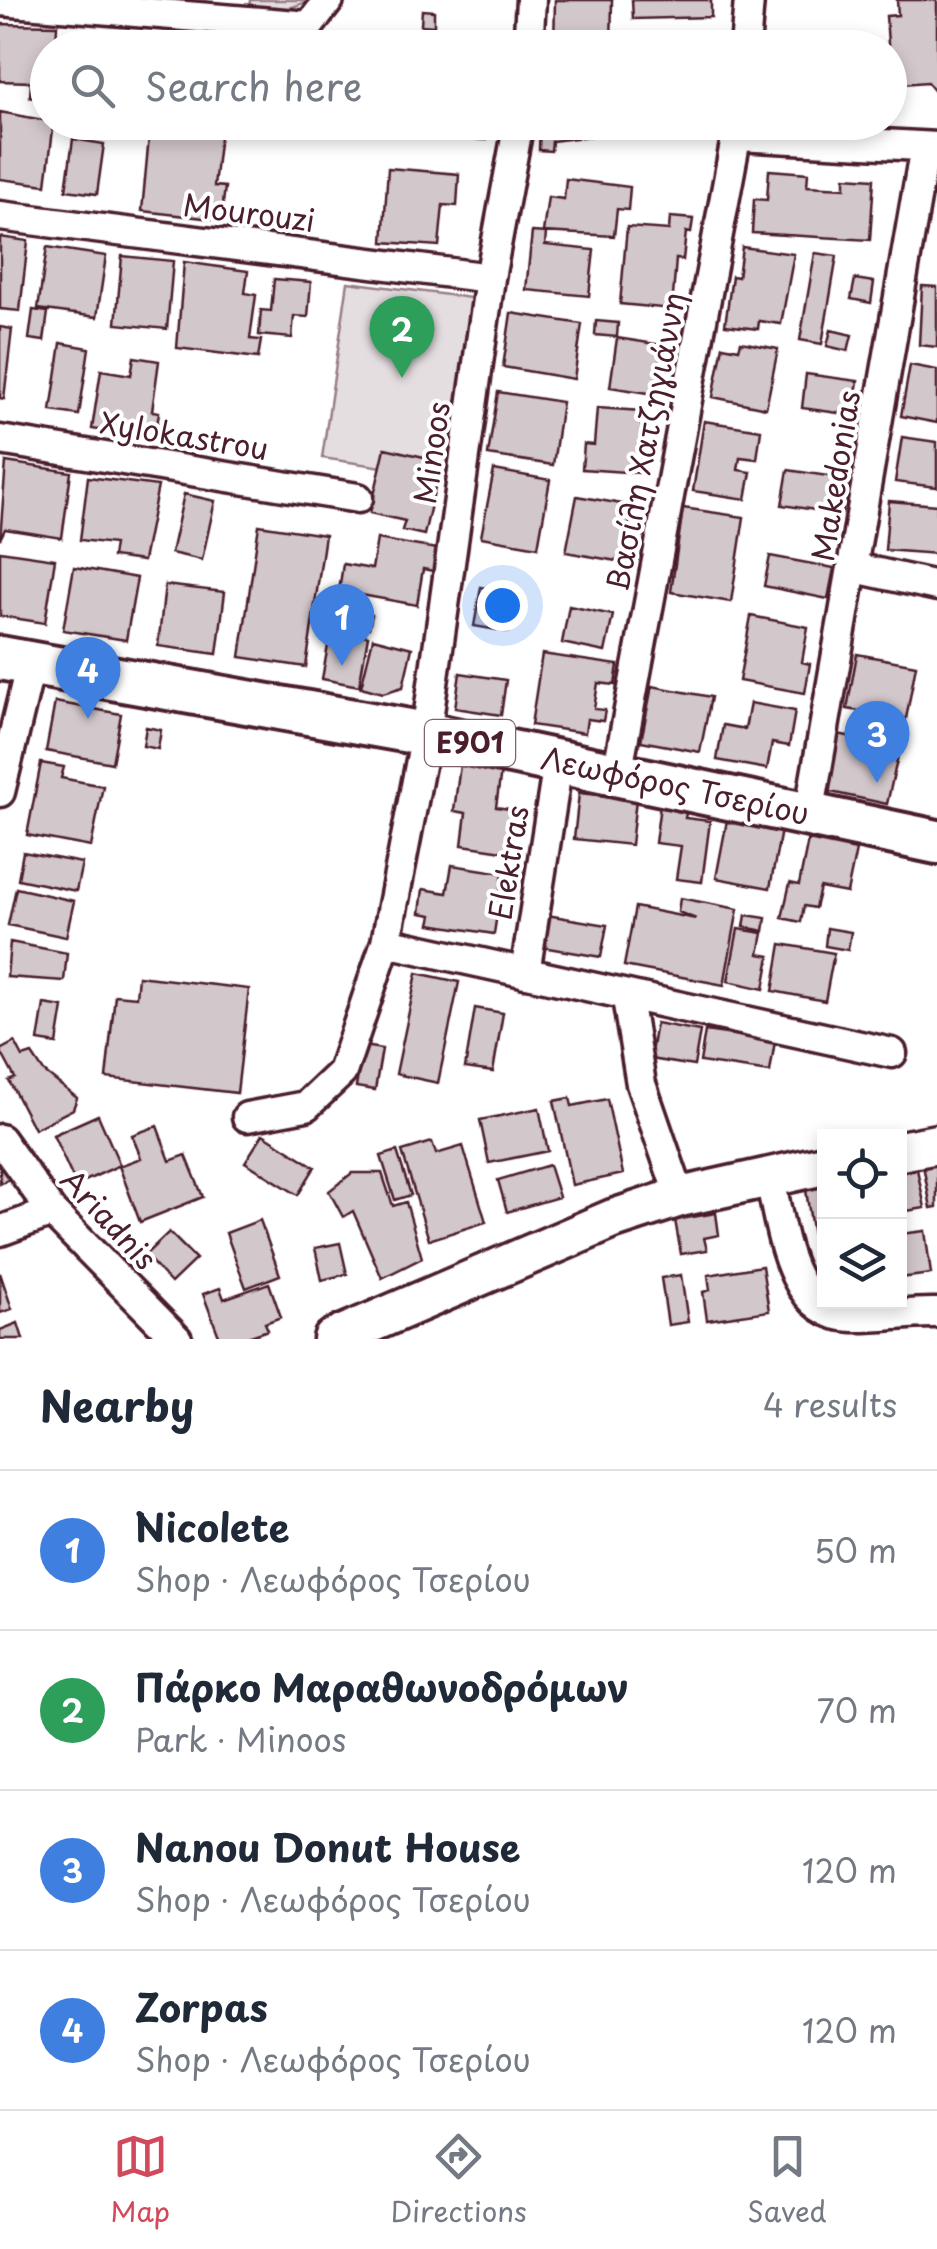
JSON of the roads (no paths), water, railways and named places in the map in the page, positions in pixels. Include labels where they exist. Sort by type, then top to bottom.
[{"type":"main road","name":"Λεωφόρος Τσερίου","points":[[16,661],[426,734],[937,842]]},
{"type":"street","points":[[0,0],[309,26],[327,3]]},
{"type":"street","points":[[529,30],[530,0]]},
{"type":"street","points":[[746,30],[749,0]]},
{"type":"street","name":"Minoos","points":[[246,1116],[306,1106],[342,1072],[386,942],[426,734],[490,278],[516,140]]},
{"type":"street","name":"Βασίλη Χατζηγιάννη","points":[[616,774],[737,140]]},
{"type":"street","points":[[856,140],[931,147]]},
{"type":"street","name":"Makedonias","points":[[809,815],[931,147]]},
{"type":"street","name":"Mourouzi","points":[[0,216],[490,278]]},
{"type":"street","name":"Xylokastrou","points":[[0,440],[358,498]]},
{"type":"street","points":[[855,568],[937,586]]},
{"type":"street","points":[[0,792],[16,661]]},
{"type":"street","name":"Elektras","points":[[525,973],[558,763]]},
{"type":"street","points":[[386,942],[626,998],[892,1053]]},
{"type":"street","points":[[626,998],[640,1084],[680,1197]]},
{"type":"street","name":"Ariadnis","points":[[0,1139],[52,1212],[177,1339]]},
{"type":"street","points":[[907,1150],[937,1144]]},
{"type":"street","points":[[333,1339],[612,1219],[680,1197],[817,1165]]},
{"type":"street","points":[[768,1175],[792,1264],[810,1299],[848,1317],[937,1313]]},
{"type":"street","points":[[0,1231],[52,1212]]},
{"type":"place","name":"Πάρκο Μαραθωνοδρόμων","points":[[402,378]]},
{"type":"place","name":"Nicolete","points":[[342,666]]},
{"type":"place","name":"Zorpas","points":[[88,719]]},
{"type":"place","name":"Nanou Donut House","points":[[877,783]]}]
